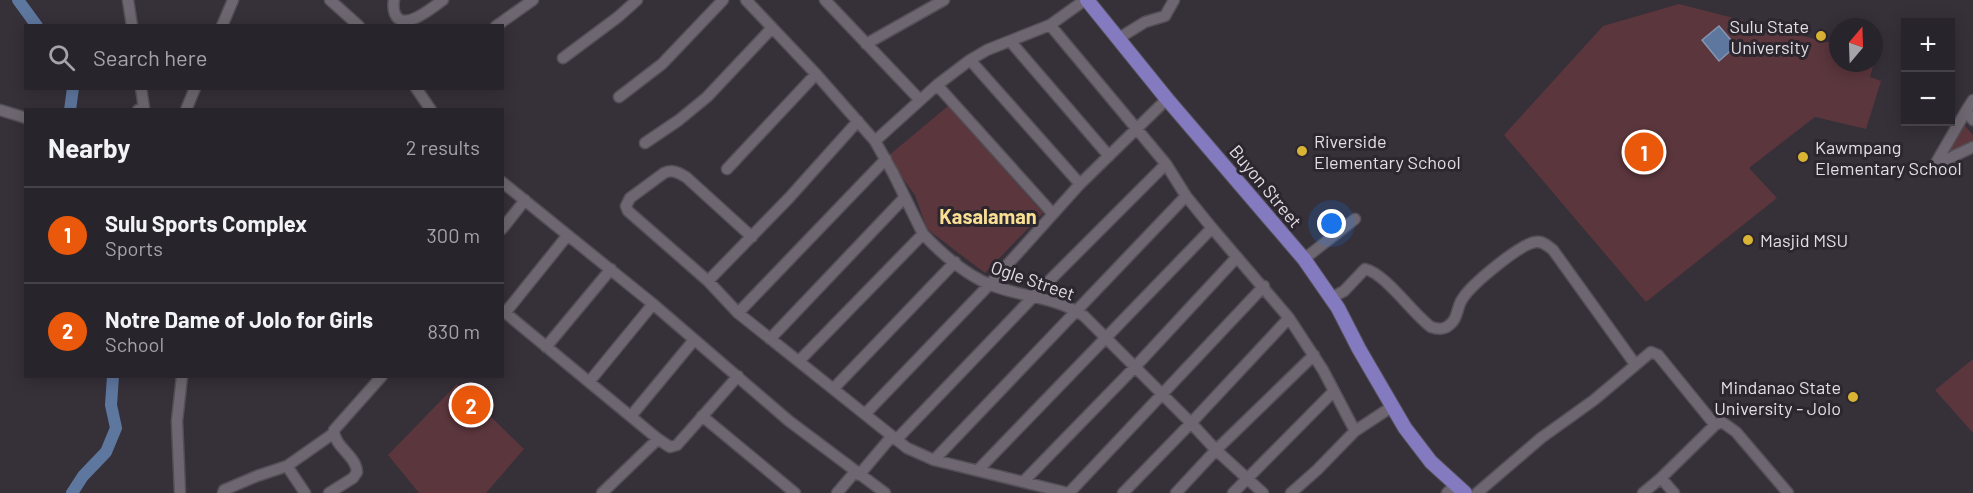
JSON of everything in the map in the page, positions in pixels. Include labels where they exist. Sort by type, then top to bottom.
[{"type":"main road","name":"Buyon Street","points":[[1086,0],[1304,259],[1331,298],[1405,428],[1456,490]]},
{"type":"street","points":[[128,0],[132,24]]},
{"type":"street","points":[[223,24],[233,0]]},
{"type":"street","points":[[330,0],[357,24]]},
{"type":"street","points":[[394,0],[393,8],[396,16],[399,20],[405,21],[413,20],[443,0]]},
{"type":"street","points":[[499,24],[533,0]]},
{"type":"street","points":[[563,58],[637,0]]},
{"type":"street","points":[[619,97],[662,64],[723,0]]},
{"type":"street","name":"Ogle Street","points":[[746,0],[875,141],[923,234],[955,262],[990,285],[1075,310],[1216,450],[1263,493]]},
{"type":"street","points":[[825,0],[920,100]]},
{"type":"street","points":[[866,44],[944,0]]},
{"type":"street","points":[[875,141],[937,85],[970,60],[1010,40],[1050,25],[1086,0]]},
{"type":"street","points":[[1119,38],[1137,25],[1165,16],[1174,0]]},
{"type":"street","points":[[1050,25],[1166,164],[1186,196],[1212,228],[1264,286],[1314,355],[1355,430]]},
{"type":"street","points":[[645,143],[707,97],[772,28]]},
{"type":"street","points":[[1010,40],[1110,156]]},
{"type":"street","points":[[970,60],[1080,184]]},
{"type":"street","points":[[727,169],[816,74]]},
{"type":"street","points":[[937,85],[1053,214]]},
{"type":"street","points":[[141,90],[144,108]]},
{"type":"street","points":[[187,108],[194,90]]},
{"type":"street","points":[[417,90],[430,108]]},
{"type":"street","points":[[866,413],[990,285],[1080,184],[1167,99]]},
{"type":"street","points":[[1973,100],[1970,116],[1937,161],[1939,163],[1973,147]]},
{"type":"street","points":[[0,110],[24,117]]},
{"type":"street","points":[[708,281],[752,237],[858,121]]},
{"type":"street","points":[[738,313],[886,159]]},
{"type":"street","points":[[837,493],[1166,164]]},
{"type":"street","points":[[752,237],[678,172],[664,173],[630,198],[626,206],[628,211],[708,281],[738,313],[907,448],[934,460],[1069,493],[1264,286]]},
{"type":"street","points":[[504,184],[611,269],[789,421],[885,493]]},
{"type":"street","points":[[934,460],[1186,196]]},
{"type":"street","points":[[770,339],[905,197]]},
{"type":"street","points":[[504,226],[525,200]]},
{"type":"street","points":[[1304,259],[1355,219]]},
{"type":"street","points":[[978,470],[1212,228]]},
{"type":"street","points":[[799,361],[923,234]]},
{"type":"street","points":[[567,236],[504,311],[658,439],[668,446],[676,446],[738,376]]},
{"type":"street","points":[[1331,298],[1351,284],[1362,270],[1370,270],[1390,287],[1422,321],[1438,329],[1447,328],[1454,321],[1462,299],[1474,286],[1515,252],[1535,242],[1541,242],[1552,250],[1635,364]]},
{"type":"street","points":[[1024,481],[1134,368],[1237,257]]},
{"type":"street","points":[[834,388],[955,262]]},
{"type":"street","points":[[546,347],[611,269]]},
{"type":"street","points":[[589,381],[652,304]]},
{"type":"street","points":[[1123,493],[1288,318]]},
{"type":"street","points":[[632,416],[694,340]]},
{"type":"street","points":[[1477,493],[1541,438],[1594,400],[1651,352],[1656,353],[1716,425]]},
{"type":"street","points":[[1176,493],[1216,450],[1314,355]]},
{"type":"street","points":[[180,493],[177,421],[182,378]]},
{"type":"street","points":[[223,493],[224,490],[256,476],[287,466],[334,433],[338,424],[380,378]]},
{"type":"street","points":[[1233,493],[1333,392]]},
{"type":"street","points":[[1291,493],[1317,470],[1355,430],[1393,406]]},
{"type":"street","points":[[702,416],[795,493]]},
{"type":"street","points":[[1643,493],[1716,425],[1725,423],[1736,432],[1788,493]]},
{"type":"street","points":[[329,493],[353,478],[357,472],[354,462],[334,433]]},
{"type":"street","points":[[602,493],[658,439]]},
{"type":"street","points":[[287,466],[305,493]]},
{"type":"street","points":[[1661,478],[1674,493]]},
{"type":"shaded area","points":[[1679,4],[1829,43],[1829,72],[1871,72],[1870,77],[1881,81],[1866,129],[1815,117],[1749,168],[1777,198],[1646,302],[1504,135],[1603,26]]},
{"type":"shaded area","points":[[948,106],[1043,213],[985,273],[927,229],[915,195],[887,157]]},
{"type":"shaded area","points":[[1961,121],[1973,135],[1973,142],[1938,160]]},
{"type":"shaded area","points":[[1973,359],[1973,433],[1935,390]]},
{"type":"shaded area","points":[[457,384],[524,449],[486,493],[419,493],[388,455]]},
{"type":"water","points":[[1719,26],[1736,46],[1719,61],[1702,40]]},
{"type":"waterway","points":[[18,0],[36,24]]},
{"type":"waterway","points":[[70,108],[73,90]]},
{"type":"waterway","points":[[72,493],[83,476],[106,452],[116,428],[111,405],[113,378]]},
{"type":"place","name":"Sulu State University","points":[[1821,36]]},
{"type":"place","name":"Riverside Elementary School","points":[[1302,151]]},
{"type":"place","name":"Sulu Sports Complex","points":[[1644,152]]},
{"type":"place","name":"Kawmpang Elementary School","points":[[1803,157]]},
{"type":"place","name":"Masjid MSU","points":[[1748,240]]},
{"type":"place","name":"Mindanao State University - Jolo","points":[[1853,397]]},
{"type":"place","name":"Notre Dame of Jolo for Girls","points":[[471,405]]},
{"type":"district","name":"Kasalaman","points":[[988,216]]}]
